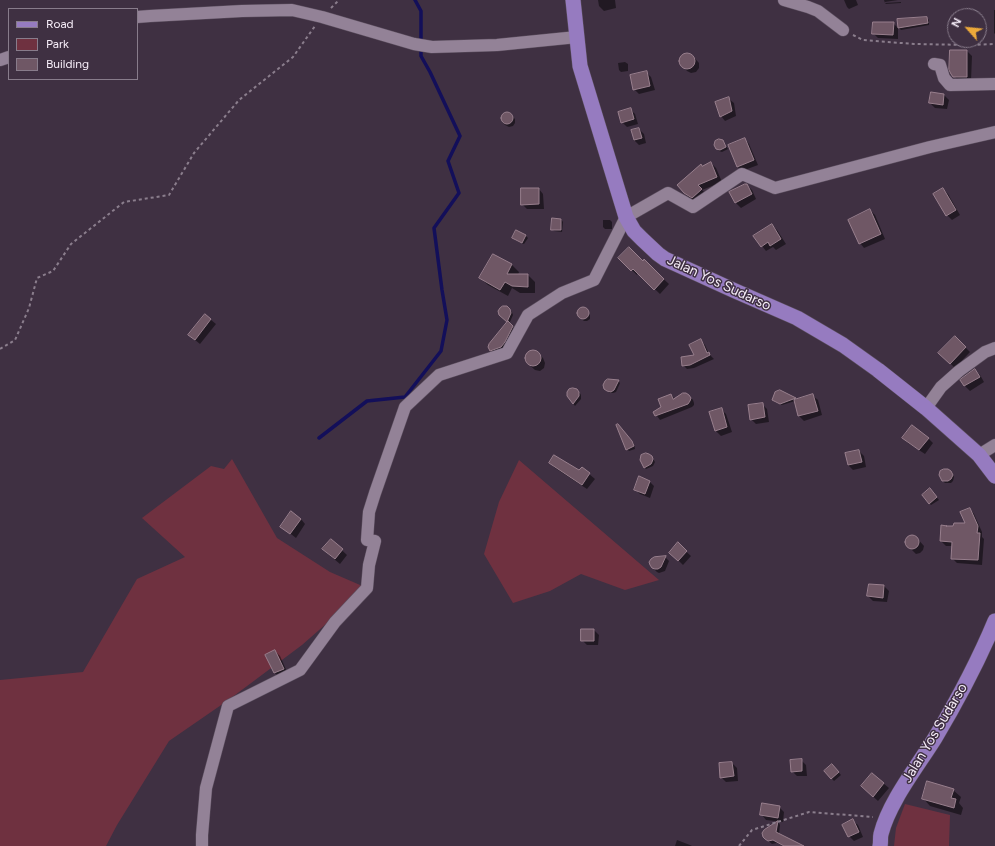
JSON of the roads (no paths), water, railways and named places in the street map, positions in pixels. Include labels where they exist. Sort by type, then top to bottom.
[{"type":"main road","name":"Jalan Yos Sudarso","points":[[573,0],[580,66],[626,217],[634,231],[665,259],[797,318],[843,345],[878,370],[926,408],[979,455],[995,476]]},
{"type":"main road","name":"Jalan Yos Sudarso","points":[[880,846],[881,835],[886,818],[961,692],[995,621]]},
{"type":"street","points":[[784,0],[818,11],[843,30]]},
{"type":"street","points":[[138,17],[242,11],[292,10],[322,17],[419,45],[432,47],[497,45],[577,37]]},
{"type":"street","points":[[934,64],[940,65],[944,78],[950,85],[995,84]]},
{"type":"street","points":[[202,846],[206,788],[228,706],[300,670],[335,622],[367,588],[369,565],[375,541],[367,540],[369,512],[375,493],[405,407],[439,375],[507,353],[528,315],[562,293],[594,280],[626,217],[668,193],[693,207],[742,174],[775,188],[930,147],[995,132]]},
{"type":"street","points":[[926,408],[941,387],[959,371],[984,352],[995,348]]},
{"type":"street","points":[[979,455],[995,445]]},
{"type":"waterway","points":[[319,438],[367,401],[405,397],[441,351],[447,320],[434,228],[459,193],[448,161],[460,136],[421,56],[421,11],[415,0]]}]
